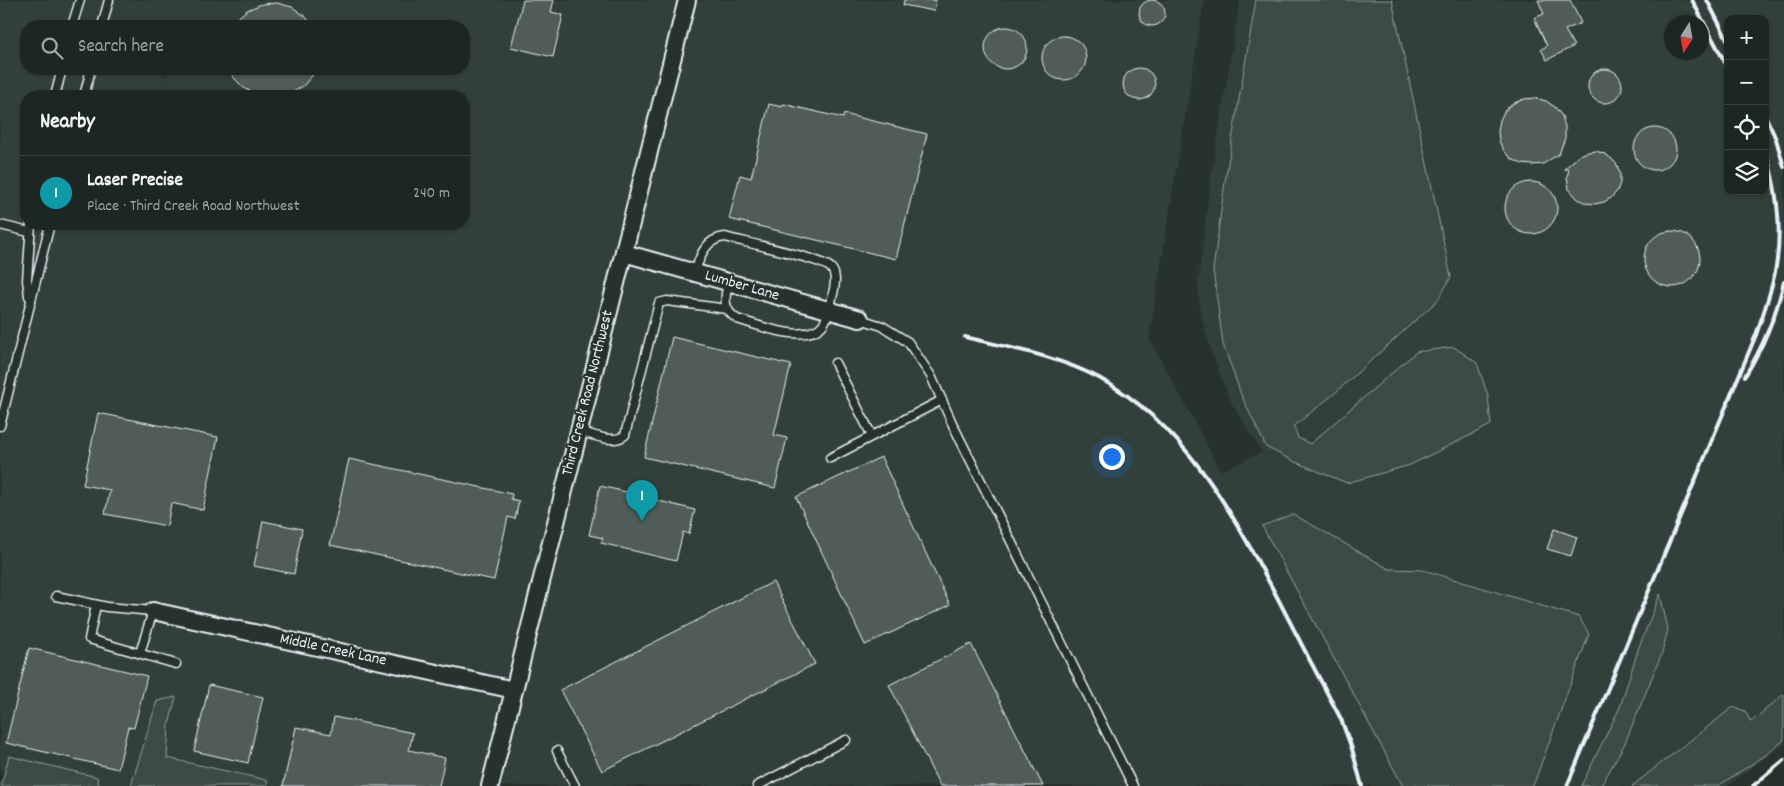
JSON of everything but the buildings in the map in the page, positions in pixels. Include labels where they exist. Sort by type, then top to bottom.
[{"type":"street","name":"Third Creek Road Northwest","points":[[490,786],[688,0]]},
{"type":"street","name":"Lumber Lane","points":[[624,252],[860,319]]},
{"type":"street","name":"Middle Creek Lane","points":[[153,611],[514,690]]},
{"type":"lane","points":[[75,0],[76,11]]},
{"type":"lane","points":[[74,20],[80,0]]},
{"type":"lane","points":[[104,20],[109,0]]},
{"type":"lane","points":[[57,90],[61,75]]},
{"type":"lane","points":[[86,90],[89,75]]},
{"type":"lane","points":[[0,224],[20,227]]},
{"type":"lane","points":[[30,230],[27,280],[30,302]]},
{"type":"lane","points":[[0,426],[48,230]]},
{"type":"lane","points":[[695,272],[704,249],[712,240],[724,237],[803,257],[830,267],[834,272],[835,280],[829,310],[823,325],[816,330],[797,333],[785,333],[737,319],[731,315],[724,298],[728,282]]},
{"type":"lane","points":[[579,431],[611,439],[621,438],[625,435],[659,303],[667,301],[727,309]]},
{"type":"lane","points":[[860,319],[882,326],[908,342],[931,376],[1133,786]]},
{"type":"lane","points":[[835,363],[872,436]]},
{"type":"lane","points":[[830,458],[942,400]]},
{"type":"lane","points":[[56,596],[128,610],[153,611],[140,653]]},
{"type":"lane","points":[[96,605],[89,639],[176,664]]},
{"type":"lane","points":[[757,786],[846,740]]},
{"type":"lane","points":[[557,751],[575,786]]},
{"type":"shaded area","points":[[0,0],[1204,0],[1149,338],[1221,471],[1262,452],[1230,401],[1208,342],[1200,310],[1198,283],[1210,184],[1240,0],[1784,0],[1784,744],[1727,786],[64,786],[0,772]]},
{"type":"shaded area","points":[[1256,0],[1392,0],[1451,277],[1438,300],[1334,394],[1294,426],[1298,438],[1310,444],[1416,352],[1454,347],[1477,363],[1488,396],[1491,425],[1410,465],[1347,483],[1295,462],[1266,447],[1242,397],[1223,344],[1213,270],[1225,181]]},
{"type":"shaded area","points":[[1293,514],[1389,569],[1423,570],[1579,617],[1589,634],[1533,786],[1403,786],[1262,526]]},
{"type":"shaded area","points":[[1660,594],[1668,629],[1662,653],[1625,743],[1601,786],[1581,786],[1620,707],[1639,647]]},
{"type":"shaded area","points":[[1784,694],[1784,740],[1766,755],[1718,786],[1632,786],[1733,707],[1745,711],[1751,722]]},
{"type":"shaded area","points":[[176,697],[169,725],[167,758],[267,780],[268,786],[131,786],[157,701]]},
{"type":"shaded area","points":[[9,756],[97,777],[99,786],[1,786]]},
{"type":"railway","points":[[1692,0],[1724,60]]},
{"type":"railway","points":[[1707,0],[1724,33]]},
{"type":"railway","points":[[1769,124],[1776,139],[1784,167]]},
{"type":"railway","points":[[1567,786],[1756,335],[1769,296],[1775,272],[1779,225],[1776,194],[1765,150]]},
{"type":"railway","points":[[1745,376],[1758,354],[1768,331],[1784,282]]},
{"type":"railway","points":[[965,337],[1050,358],[1083,370],[1130,397],[1157,420],[1181,445],[1223,502],[1242,532],[1276,595],[1341,719],[1352,749],[1362,786]]},
{"type":"railway","points":[[1753,786],[1784,760]]},
{"type":"place","name":"Laser Precise","points":[[642,521]]}]
